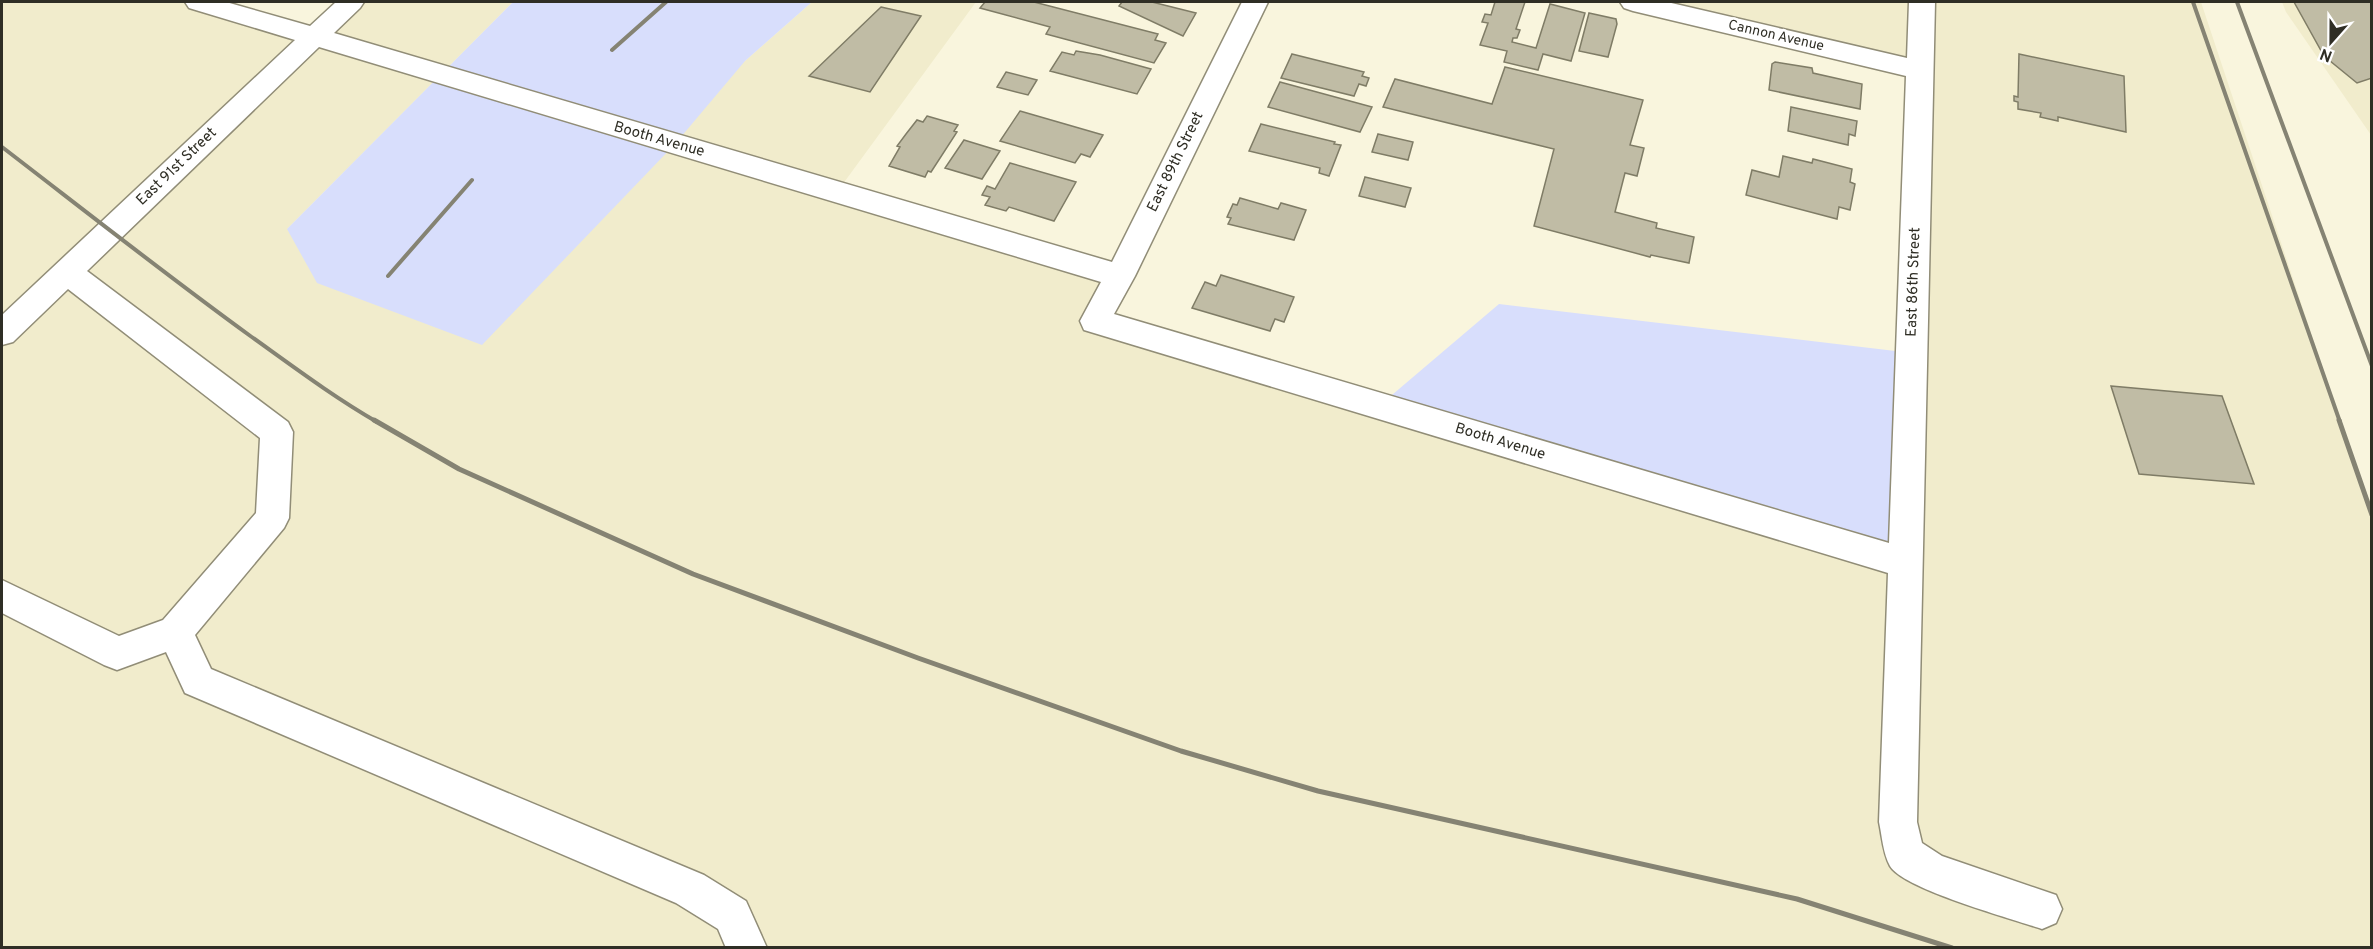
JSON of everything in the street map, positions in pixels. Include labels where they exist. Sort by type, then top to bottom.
[{"type":"street","name":"Booth Avenue","points":[[198,2],[1120,276]]},
{"type":"street","name":"East 91st Street","points":[[2,333],[351,2]]},
{"type":"street","name":"East 89th Street","points":[[1095,321],[1120,276],[1255,2]]},
{"type":"street","name":"Cannon Avenue","points":[[1633,2],[1920,70]]},
{"type":"street","name":"East 86th Street","points":[[1922,2],[1898,822],[1905,855],[1932,872],[2042,909]]},
{"type":"street","points":[[2,596],[117,653],[175,632],[272,518],[277,432],[67,272]]},
{"type":"street","name":"Booth Avenue","points":[[1095,321],[1905,563]]},
{"type":"street","points":[[175,632],[198,681],[690,889],[732,915],[747,948]]},
{"type":"shaded area","points":[[2,2],[197,2],[314,36],[351,2],[513,2],[287,229],[745,61],[812,2],[976,2],[837,192],[1120,276],[1095,321],[1905,562],[1920,70],[1633,2],[2201,2],[2371,513],[2371,947],[2,948]]},
{"type":"shaded area","points":[[513,2],[812,2],[745,61],[675,144],[482,345],[317,283],[287,229]]},
{"type":"shaded area","points":[[2282,2],[2371,2],[2371,135],[2286,12]]},
{"type":"shaded area","points":[[1499,304],[1912,353],[1905,563],[1379,406]]},
{"type":"building","points":[[985,2],[1034,2],[1158,34],[1155,40],[1166,43],[1154,63],[1046,34],[1050,27],[980,8]]},
{"type":"building","points":[[1122,2],[1152,2],[1196,13],[1183,36],[1119,6]]},
{"type":"building","points":[[1495,2],[1525,2],[1516,29],[1520,30],[1517,38],[1513,38],[1512,42],[1536,48],[1550,4],[1585,13],[1571,61],[1543,54],[1538,70],[1504,62],[1507,51],[1480,45],[1488,23],[1482,22],[1485,14],[1491,15]]},
{"type":"building","points":[[2294,2],[2372,2],[2372,78],[2357,83],[2324,56]]},
{"type":"building","points":[[881,7],[921,16],[870,92],[809,76]]},
{"type":"building","points":[[1589,13],[1616,19],[1617,24],[1608,57],[1579,51]]},
{"type":"building","points":[[1076,51],[1151,69],[1137,94],[1050,71],[1062,52],[1074,55]]},
{"type":"building","points":[[1292,54],[1364,72],[1362,76],[1369,78],[1366,86],[1359,84],[1354,96],[1281,78]]},
{"type":"building","points":[[2019,54],[2124,76],[2126,132],[2058,117],[2058,121],[2040,117],[2041,113],[2018,109],[2018,102],[2014,101],[2014,96],[2018,97]]},
{"type":"building","points":[[1775,62],[1812,68],[1813,73],[1862,84],[1860,109],[1769,90],[1772,64]]},
{"type":"building","points":[[1505,67],[1643,100],[1630,145],[1644,148],[1637,176],[1625,173],[1615,212],[1657,223],[1656,228],[1694,237],[1689,263],[1651,255],[1650,257],[1534,226],[1554,149],[1383,107],[1395,79],[1492,104]]},
{"type":"building","points":[[1006,72],[1037,80],[1028,95],[997,87]]},
{"type":"building","points":[[1280,82],[1372,107],[1360,132],[1268,107]]},
{"type":"building","points":[[1791,107],[1857,121],[1855,136],[1849,134],[1848,145],[1788,131]]},
{"type":"building","points":[[1020,111],[1103,135],[1090,157],[1081,154],[1075,163],[1000,141]]},
{"type":"building","points":[[927,116],[958,125],[954,131],[957,132],[931,172],[928,171],[925,177],[889,166],[900,147],[897,146],[906,134],[917,120],[923,122]]},
{"type":"building","points":[[1261,124],[1341,145],[1329,176],[1319,173],[1320,168],[1249,151]]},
{"type":"building","points":[[1378,134],[1413,142],[1408,160],[1372,152]]},
{"type":"building","points":[[964,140],[1000,151],[982,179],[945,168]]},
{"type":"building","points":[[1783,156],[1812,163],[1813,159],[1852,169],[1850,182],[1855,184],[1850,210],[1839,207],[1837,219],[1746,195],[1752,170],[1779,177]]},
{"type":"building","points":[[1010,163],[1076,182],[1054,221],[1009,207],[1006,211],[985,205],[990,197],[982,195],[987,186],[995,189]]},
{"type":"building","points":[[1365,177],[1411,188],[1405,207],[1359,196]]},
{"type":"building","points":[[1240,198],[1278,209],[1281,203],[1306,210],[1294,240],[1228,224],[1231,218],[1227,217],[1233,204],[1237,205]]},
{"type":"building","points":[[1221,275],[1294,297],[1284,322],[1275,319],[1270,331],[1192,308],[1205,282],[1216,286]]},
{"type":"building","points":[[2111,386],[2222,396],[2254,484],[2139,474]]},
{"type":"railway","points":[[612,50],[666,2]]},
{"type":"railway","points":[[2193,2],[2340,422]]},
{"type":"railway","points":[[2237,2],[2372,366]]},
{"type":"railway","points":[[2,147],[249,335],[328,391],[377,422]]},
{"type":"railway","points":[[388,276],[472,180]]},
{"type":"railway","points":[[374,420],[459,469],[693,574],[918,658],[1181,751],[1318,791],[1797,899],[1952,948]]},
{"type":"railway","points":[[2339,420],[2372,515]]}]
